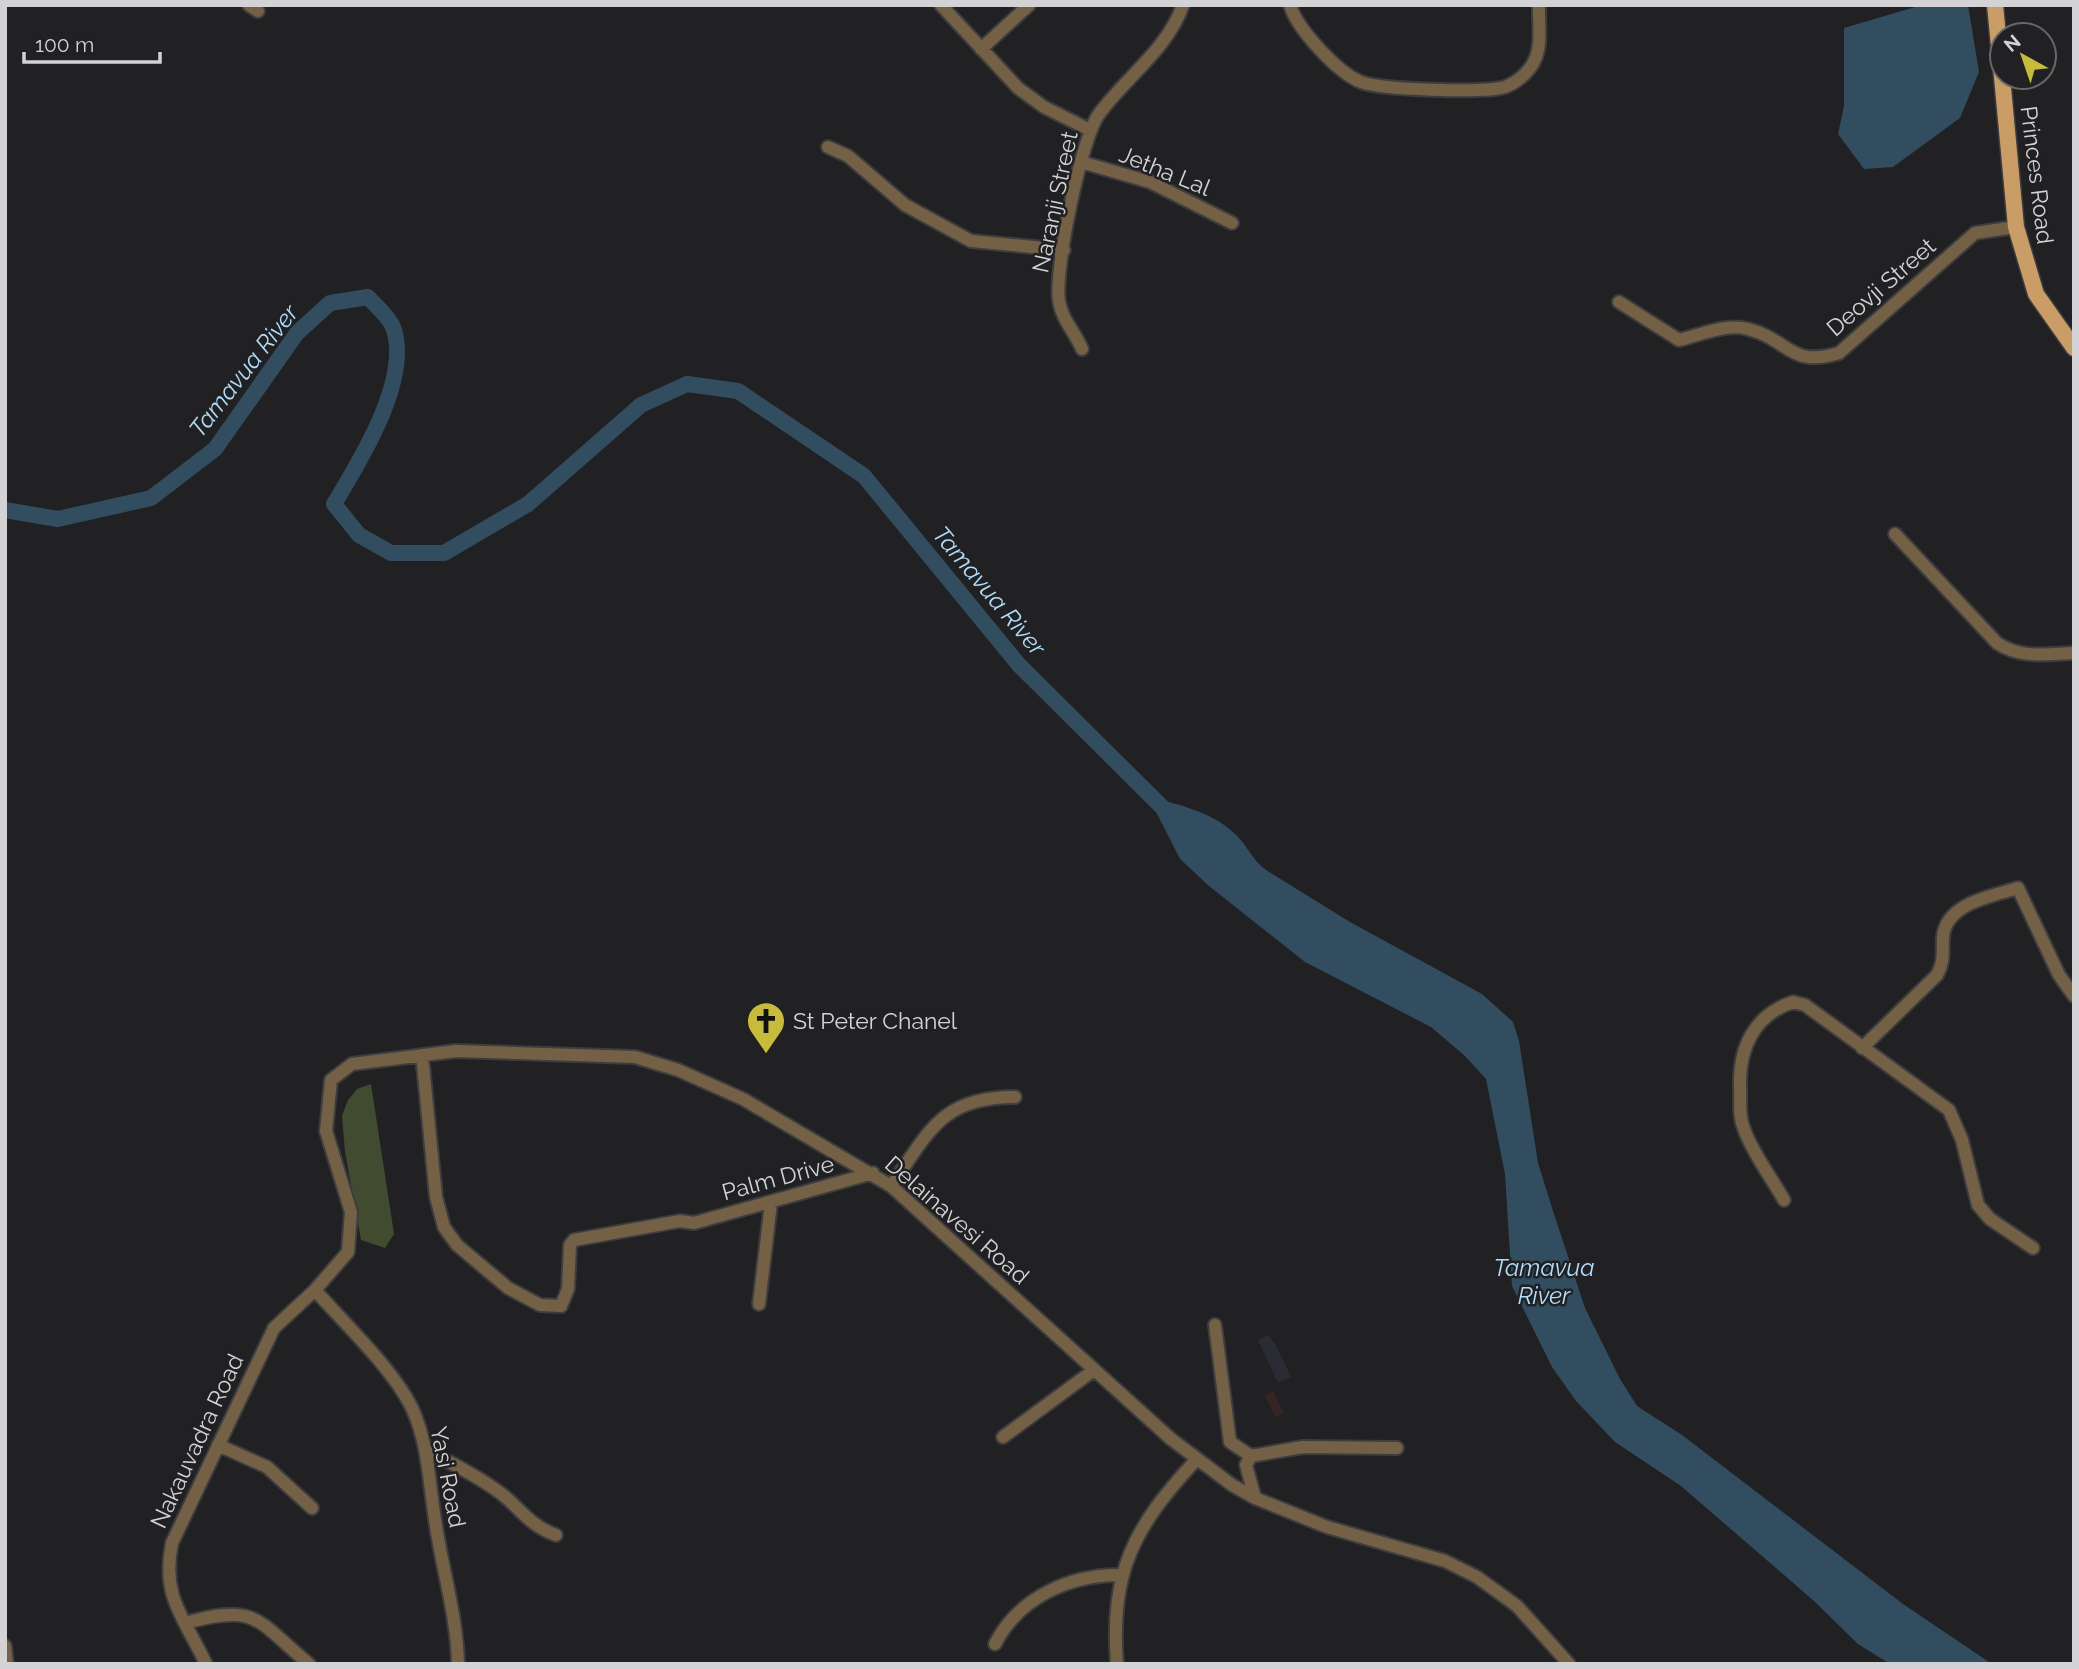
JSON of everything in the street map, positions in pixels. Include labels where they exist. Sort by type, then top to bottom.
[{"type":"main road","name":"Princes Road","points":[[2003,91],[2016,227],[2036,294],[2074,348]]},
{"type":"street","points":[[941,5],[1033,100],[1090,130]]},
{"type":"street","points":[[981,49],[1030,5]]},
{"type":"street","name":"Naranji Street","points":[[1082,349],[1067,325],[1059,301],[1064,250],[1090,130],[1098,115],[1168,35],[1184,5]]},
{"type":"street","points":[[1290,5],[1303,29],[1335,65],[1364,84],[1485,89],[1515,81],[1533,63],[1540,39],[1539,5]]},
{"type":"street","points":[[828,147],[848,156],[905,205],[971,241],[1064,250]]},
{"type":"street","name":"Jetha Lal","points":[[1081,162],[1150,182],[1232,223]]},
{"type":"street","name":"Deovji Street","points":[[1619,302],[1679,340],[1718,330],[1748,329],[1802,357],[1828,357],[1839,353],[1975,233],[2016,227]]},
{"type":"street","points":[[1895,534],[1997,643],[2011,652],[2028,655],[2074,653]]},
{"type":"street","points":[[1862,1048],[1937,975],[1944,963],[1943,940],[1949,920],[1972,903],[2018,888],[2059,975],[2074,996]]},
{"type":"street","points":[[1784,1200],[1742,1126],[1738,1073],[1745,1044],[1764,1017],[1793,1002],[1805,1005],[1950,1110],[1962,1140],[1978,1205],[1990,1219],[2034,1248]]},
{"type":"street","name":"Delainavesi Road","points":[[314,1290],[348,1252],[351,1212],[326,1130],[331,1080],[352,1064],[456,1051],[635,1057],[678,1069],[743,1099],[891,1186],[1196,1460],[1255,1498],[1328,1527],[1445,1561],[1477,1577],[1517,1606],[1569,1664]]},
{"type":"street","name":"Palm Drive","points":[[422,1055],[436,1197],[444,1227],[457,1245],[508,1288],[540,1305],[561,1306],[569,1281],[570,1245],[575,1240],[680,1221],[694,1223],[873,1173]]},
{"type":"street","points":[[891,1186],[942,1117],[958,1106],[989,1097],[1015,1097]]},
{"type":"street","points":[[760,1304],[771,1203]]},
{"type":"street","name":"Nakauvadra Road","points":[[206,1664],[169,1588],[170,1555],[186,1511],[274,1328],[314,1290]]},
{"type":"street","name":"Yasi Road","points":[[314,1290],[393,1378],[410,1405],[425,1450],[436,1525],[456,1627],[458,1664]]},
{"type":"street","points":[[1215,1325],[1230,1442],[1251,1456],[1303,1447],[1397,1448]]},
{"type":"street","points":[[1003,1437],[1094,1370]]},
{"type":"street","points":[[218,1445],[274,1471],[312,1508]]},
{"type":"street","points":[[425,1450],[471,1474],[502,1495],[531,1522],[556,1535]]},
{"type":"street","points":[[1251,1456],[1246,1465],[1255,1498]]},
{"type":"street","points":[[1117,1664],[1114,1634],[1122,1575],[1150,1514],[1196,1460]]},
{"type":"street","points":[[995,1644],[1011,1621],[1055,1588],[1088,1576],[1122,1575]]},
{"type":"street","points":[[185,1623],[221,1613],[251,1616],[309,1664]]},
{"type":"street","points":[[5,1646],[8,1664]]},
{"type":"shaded area","points":[[1268,1335],[1275,1343],[1291,1377],[1278,1383],[1258,1340]]},
{"type":"shaded area","points":[[1273,1391],[1284,1413],[1275,1417],[1265,1395]]},
{"type":"green space","points":[[371,1084],[394,1234],[385,1248],[361,1240],[345,1152],[342,1116],[348,1100],[357,1089]]},
{"type":"water","points":[[1922,5],[1968,5],[1979,72],[1960,118],[1893,167],[1864,169],[1838,134],[1844,106],[1844,28]]},
{"type":"water","name":"Tamavua River","points":[[1148,796],[1194,810],[1225,825],[1266,870],[1350,922],[1482,994],[1513,1022],[1519,1041],[1538,1163],[1554,1214],[1585,1308],[1620,1379],[1637,1406],[1682,1435],[1903,1604],[1992,1664],[1890,1664],[1858,1644],[1814,1601],[1681,1486],[1615,1442],[1576,1401],[1552,1367],[1512,1286],[1505,1174],[1486,1079],[1464,1055],[1431,1027],[1305,962],[1209,886],[1180,859]]},
{"type":"waterway","name":"Tamavua River","points":[[5,510],[58,519],[151,498],[215,449],[297,333],[330,303],[368,297],[393,327],[397,347],[390,394],[369,443],[334,504],[359,535],[391,553],[444,553],[528,504],[641,405],[687,384],[738,391],[864,476],[1019,665],[1164,809]]},
{"type":"place","name":"St Peter Chanel","points":[[766,1055]]}]
